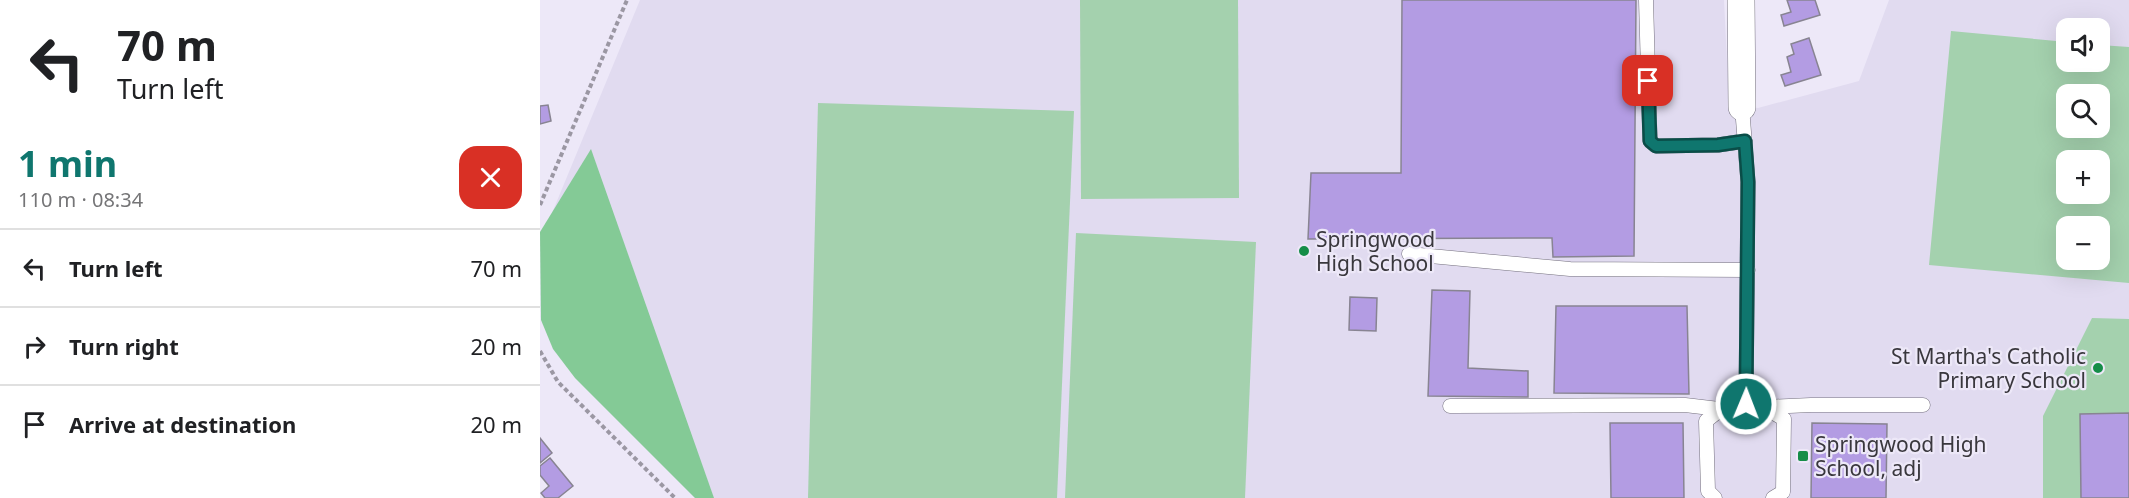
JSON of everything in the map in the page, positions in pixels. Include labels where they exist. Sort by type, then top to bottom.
[{"type":"street","points":[[1741,0],[1742,106]]},
{"type":"lane","points":[[1646,0],[1650,141],[1656,146],[1718,145],[1745,141]]},
{"type":"lane","points":[[1742,106],[1748,182],[1746,404]]},
{"type":"lane","points":[[1408,255],[1570,269],[1748,270]]},
{"type":"lane","points":[[1450,406],[1685,405],[1719,409],[1746,404],[1766,407],[1923,405]]},
{"type":"lane","points":[[1766,407],[1784,419],[1783,492],[1773,498]]},
{"type":"lane","points":[[1715,498],[1708,491],[1706,421],[1719,409]]},
{"type":"path","points":[[540,205],[627,0]]},
{"type":"path","points":[[540,351],[558,382],[675,498]]},
{"type":"shaded area","name":"Springwood High School","points":[[640,0],[1724,0],[1729,104],[1758,108],[1859,81],[1889,0],[2129,0],[2129,498],[695,498],[572,373],[540,242]]},
{"type":"green space","points":[[1080,0],[1238,0],[1239,198],[1081,199]]},
{"type":"green space","points":[[1951,31],[2056,41],[2056,72],[2110,72],[2110,46],[2129,47],[2129,283],[1929,265]]},
{"type":"green space","points":[[818,103],[1074,111],[1057,498],[808,498]]},
{"type":"green space","points":[[591,149],[714,498],[695,498],[575,378],[553,349],[541,320],[540,232]]},
{"type":"green space","points":[[1076,233],[1256,242],[1245,498],[1065,498]]},
{"type":"green space","name":"St Martha's Catholic Primary School","points":[[2092,318],[2129,319],[2129,498],[2043,498],[2043,416]]},
{"type":"building","points":[[1402,0],[1636,0],[1634,256],[1553,257],[1552,238],[1308,239],[1311,173],[1401,173]]},
{"type":"building","points":[[1787,0],[1815,0],[1820,15],[1784,26],[1781,15],[1791,12]]},
{"type":"building","points":[[1809,38],[1821,75],[1785,86],[1781,75],[1791,72],[1787,57],[1794,54],[1791,44]]},
{"type":"building","points":[[548,105],[551,121],[540,124],[540,106]]},
{"type":"building","points":[[1432,290],[1470,291],[1468,368],[1528,371],[1528,397],[1428,396]]},
{"type":"building","points":[[1350,297],[1377,298],[1376,331],[1349,330]]},
{"type":"building","points":[[1556,306],[1687,306],[1689,394],[1554,393]]},
{"type":"building","points":[[2129,413],[2129,498],[2081,498],[2080,414]]},
{"type":"building","points":[[1610,423],[1683,423],[1684,498],[1611,498]]},
{"type":"building","points":[[1812,423],[1887,424],[1886,498],[1811,498]]},
{"type":"building","points":[[540,438],[552,453],[540,463]]},
{"type":"building","points":[[550,458],[573,486],[558,498],[545,498],[541,493],[549,486],[540,475],[540,466]]},
{"type":"place","name":"Springwood High School","points":[[1304,251]]},
{"type":"place","name":"St Martha's Catholic Primary School","points":[[2098,368]]},
{"type":"place","name":"Springwood High School, adj","points":[[1803,456]]},
{"type":"route","points":[[1648,81],[1650,141],[1656,146],[1718,145],[1745,141],[1748,182],[1746,404]]}]
